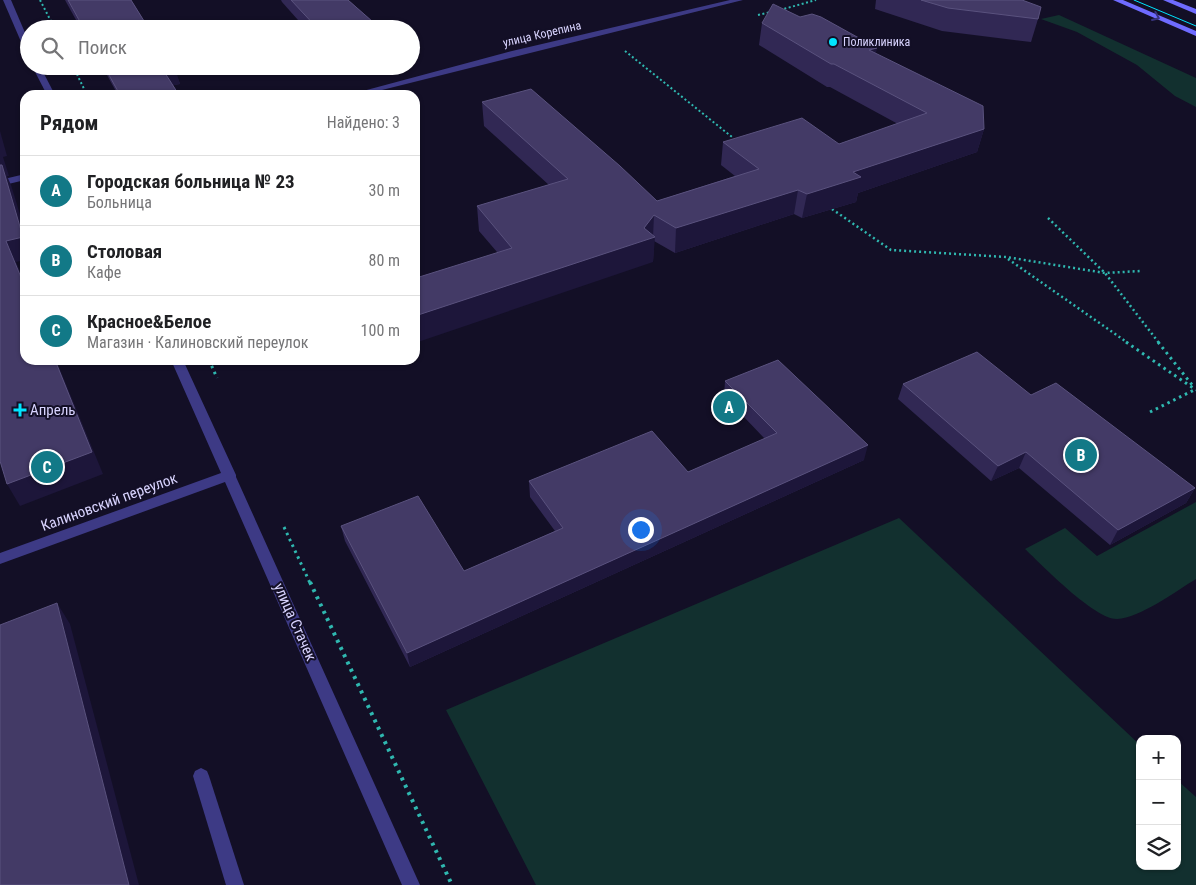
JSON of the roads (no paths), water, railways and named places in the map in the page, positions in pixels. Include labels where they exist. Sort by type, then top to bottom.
[{"type":"main road","points":[[1117,0],[1196,34]]},
{"type":"main road","points":[[1168,0],[1196,12]]},
{"type":"street","points":[[7,0],[20,30]]},
{"type":"street","name":"улица Корепина","points":[[371,90],[515,53],[739,0]]},
{"type":"street","points":[[41,75],[48,90]]},
{"type":"street","points":[[0,183],[20,178]]},
{"type":"street","name":"улица Стачек","points":[[179,365],[230,475],[411,885]]},
{"type":"street","name":"Калиновский переулок","points":[[0,559],[230,475]]},
{"type":"street","points":[[201,776],[235,885]]},
{"type":"tram line","points":[[1134,0],[1196,26]]},
{"type":"place","name":"Поликлиника","points":[[833,42]]},
{"type":"place","name":"Городская больница № 23","points":[[729,407]]},
{"type":"place","name":"Апрель","points":[[20,410]]},
{"type":"place","name":"Столовая","points":[[1081,455]]},
{"type":"place","name":"Красное&Белое","points":[[47,467]]}]
